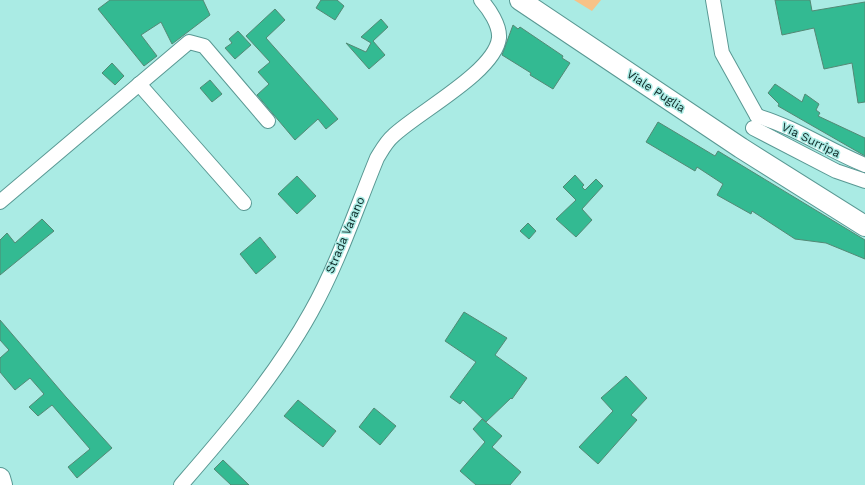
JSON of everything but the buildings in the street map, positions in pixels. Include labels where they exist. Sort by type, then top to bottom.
[{"type":"main road","name":"Viale Puglia","points":[[520,0],[741,148],[865,226]]},
{"type":"main road","name":"Viale Puglia","points":[[793,180],[865,212]]},
{"type":"main road","points":[[0,478],[2,485]]},
{"type":"street","name":"Strada Varano","points":[[181,485],[211,451],[247,406],[282,358],[311,313],[339,252],[377,158],[385,145],[401,128],[469,79],[490,57],[498,42],[498,31],[490,12],[481,0]]},
{"type":"street","points":[[713,0],[722,53],[755,122],[836,171],[865,181]]},
{"type":"street","points":[[0,202],[189,42],[204,46],[268,121]]},
{"type":"street","points":[[139,84],[244,203]]},
{"type":"street","points":[[741,148],[755,122]]},
{"type":"street","name":"Via Surripa","points":[[755,122],[797,132],[843,156],[865,165]]},
{"type":"shaded area","points":[[574,0],[601,0],[592,11]]}]
